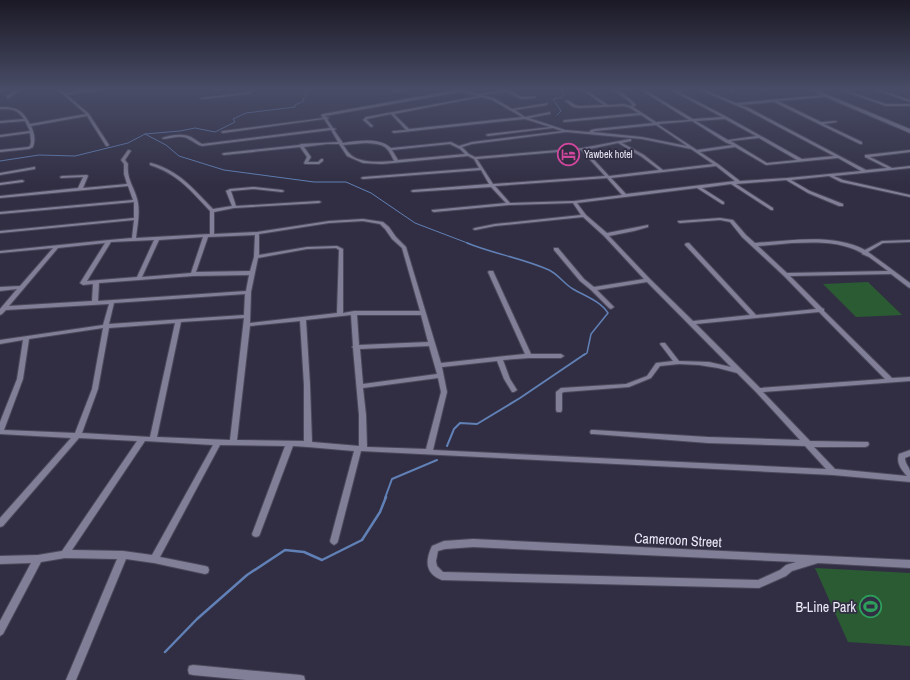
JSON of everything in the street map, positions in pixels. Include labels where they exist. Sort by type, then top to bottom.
[{"type":"street","points":[[0,151],[22,149],[32,146],[34,142],[27,122]]},
{"type":"street","points":[[28,125],[48,122]]},
{"type":"street","points":[[92,122],[107,145]]},
{"type":"street","points":[[223,132],[307,122]]},
{"type":"street","points":[[329,122],[348,155],[363,162],[468,156],[475,158],[582,149],[618,142],[648,139]]},
{"type":"street","points":[[367,122],[371,126]]},
{"type":"street","points":[[400,122],[408,130]]},
{"type":"street","points":[[394,132],[489,122]]},
{"type":"street","points":[[537,122],[566,131],[648,139],[690,148]]},
{"type":"street","points":[[590,134],[595,130],[673,122]]},
{"type":"street","points":[[697,122],[766,164],[839,157]]},
{"type":"street","points":[[733,122],[802,161]]},
{"type":"street","points":[[771,122],[865,171]]},
{"type":"street","points":[[821,123],[835,122]]},
{"type":"street","points":[[891,122],[910,130]]},
{"type":"street","points":[[657,123],[739,182]]},
{"type":"street","points":[[821,123],[860,143]]},
{"type":"street","points":[[488,135],[553,127]]},
{"type":"street","points":[[255,128],[259,138]]},
{"type":"street","points":[[164,138],[184,136],[191,139],[195,143],[202,144],[334,129]]},
{"type":"street","points":[[0,136],[31,131]]},
{"type":"street","points":[[459,147],[472,143],[546,135],[566,131]]},
{"type":"street","points":[[726,141],[761,137]]},
{"type":"street","points":[[618,142],[643,156],[661,170]]},
{"type":"street","points":[[224,154],[301,146],[376,143],[383,144],[390,149],[396,161]]},
{"type":"street","points":[[390,149],[451,143],[459,147],[468,156]]},
{"type":"street","points":[[301,146],[309,157],[306,162],[319,163],[322,160]]},
{"type":"street","points":[[696,151],[735,146]]},
{"type":"street","points":[[582,149],[624,195]]},
{"type":"street","points":[[129,151],[123,160],[126,164],[126,178],[128,185],[136,201],[134,240]]},
{"type":"street","points":[[892,168],[866,156],[910,151]]},
{"type":"street","points":[[475,158],[491,184],[509,204]]},
{"type":"street","points":[[152,164],[164,168],[179,177],[189,185],[212,211],[209,236],[193,274]]},
{"type":"street","points":[[413,191],[491,184],[608,177],[717,165]]},
{"type":"street","points":[[434,210],[509,204],[574,202],[739,182],[786,180],[909,167]]},
{"type":"street","points":[[0,174],[34,168]]},
{"type":"street","points":[[363,178],[482,169]]},
{"type":"street","points":[[830,175],[842,181],[910,196]]},
{"type":"street","points":[[62,177],[86,176],[80,189]]},
{"type":"street","points":[[786,180],[841,206]]},
{"type":"street","points":[[0,184],[22,182]]},
{"type":"street","points":[[732,183],[771,209]]},
{"type":"street","points":[[0,197],[128,185]]},
{"type":"street","points":[[698,187],[722,203]]},
{"type":"street","points":[[234,207],[228,191],[230,190],[253,188],[282,191]]},
{"type":"street","points":[[0,213],[136,201]]},
{"type":"street","points":[[212,211],[234,207],[319,202]]},
{"type":"street","points":[[574,202],[584,216],[606,235],[648,280],[740,371],[833,472]]},
{"type":"street","points":[[475,229],[495,225],[584,216]]},
{"type":"street","points":[[0,232],[135,219]]},
{"type":"street","points":[[680,222],[725,219],[735,224],[737,229],[822,310],[890,380]]},
{"type":"street","points":[[0,257],[2,252],[109,241],[257,234],[329,222],[363,220],[381,223],[404,247],[438,365],[444,392],[429,451]]},
{"type":"street","points":[[606,235],[634,230],[646,226]]},
{"type":"street","points":[[233,443],[248,316],[248,292],[256,257],[257,234]]},
{"type":"street","points":[[139,278],[157,238]]},
{"type":"street","points":[[109,241],[83,283],[193,274],[252,273]]},
{"type":"street","points":[[754,245],[810,241],[851,246],[864,253],[910,285]]},
{"type":"street","points":[[864,253],[882,242],[910,241]]},
{"type":"street","points":[[688,244],[755,317]]},
{"type":"street","points":[[0,313],[57,246]]},
{"type":"street","points":[[256,257],[307,248],[337,247],[340,249],[340,314]]},
{"type":"street","points":[[556,249],[566,258],[572,270],[611,307]]},
{"type":"street","points":[[491,272],[529,356]]},
{"type":"street","points":[[786,275],[892,272]]},
{"type":"street","points":[[593,289],[648,280]]},
{"type":"street","points":[[95,302],[96,282]]},
{"type":"street","points":[[0,289],[23,287]]},
{"type":"street","points":[[5,308],[248,292]]},
{"type":"street","points":[[0,524],[78,435],[95,390],[106,326],[112,302]]},
{"type":"street","points":[[692,323],[822,310]]},
{"type":"street","points":[[247,325],[303,320],[354,313],[423,313]]},
{"type":"street","points":[[334,541],[360,449],[364,417],[355,347],[354,313]]},
{"type":"street","points":[[0,342],[106,326],[248,316]]},
{"type":"street","points":[[303,320],[307,385],[308,444]]},
{"type":"street","points":[[153,439],[178,321]]},
{"type":"street","points":[[26,338],[20,379],[0,431],[233,443],[308,444],[360,449],[429,451],[833,472],[910,479]]},
{"type":"street","points":[[355,347],[432,344]]},
{"type":"street","points":[[663,344],[677,362]]},
{"type":"street","points":[[438,365],[529,356],[561,356]]},
{"type":"street","points":[[499,359],[507,379],[514,390]]},
{"type":"street","points":[[559,410],[559,392],[563,390],[626,386],[649,378],[658,364],[677,362],[712,364],[740,371]]},
{"type":"street","points":[[360,386],[440,376]]},
{"type":"street","points":[[758,390],[910,379]]},
{"type":"street","points":[[594,432],[708,440],[807,444],[865,444]]},
{"type":"street","points":[[65,554],[143,438]]},
{"type":"street","points":[[154,559],[218,442]]},
{"type":"street","points":[[256,534],[290,444]]},
{"type":"street","points":[[910,453],[902,456],[901,460],[903,466],[910,474]]},
{"type":"street","name":"Cameroon Street","points":[[817,560],[789,568],[783,574],[759,584],[442,576],[435,572],[432,565],[435,548],[444,545],[473,543],[910,564]]},
{"type":"street","points":[[0,560],[38,559],[65,554],[123,555],[154,559],[206,570]]},
{"type":"street","points":[[71,680],[123,555]]},
{"type":"street","points":[[0,631],[38,559]]},
{"type":"street","points":[[193,670],[275,679],[300,680]]},
{"type":"green space","points":[[868,282],[902,315],[856,317],[823,284]]},
{"type":"green space","name":"B-Line Park","points":[[815,568],[910,573],[910,646],[848,642]]},
{"type":"waterway","points":[[145,134],[195,128],[215,132],[235,122]]},
{"type":"waterway","points":[[0,161],[39,155],[75,156],[128,143],[145,134]]},
{"type":"waterway","points":[[145,134],[166,145],[179,156],[224,170],[314,182],[346,182],[371,193],[415,223],[470,244]]},
{"type":"waterway","points":[[467,243],[529,262],[549,270],[570,287],[601,305],[608,313],[591,334],[587,353],[584,355]]},
{"type":"waterway","points":[[447,446],[454,429],[460,423],[477,424],[520,398],[585,354]]},
{"type":"waterway","points":[[385,498],[392,479],[437,460]]},
{"type":"waterway","points":[[165,652],[197,619],[247,575],[285,550],[304,552],[322,560],[362,540],[380,512],[386,497]]},
{"type":"place","name":"Yawbek hotel","points":[[568,154]]},
{"type":"place","name":"B-Line Park","points":[[871,607]]}]
